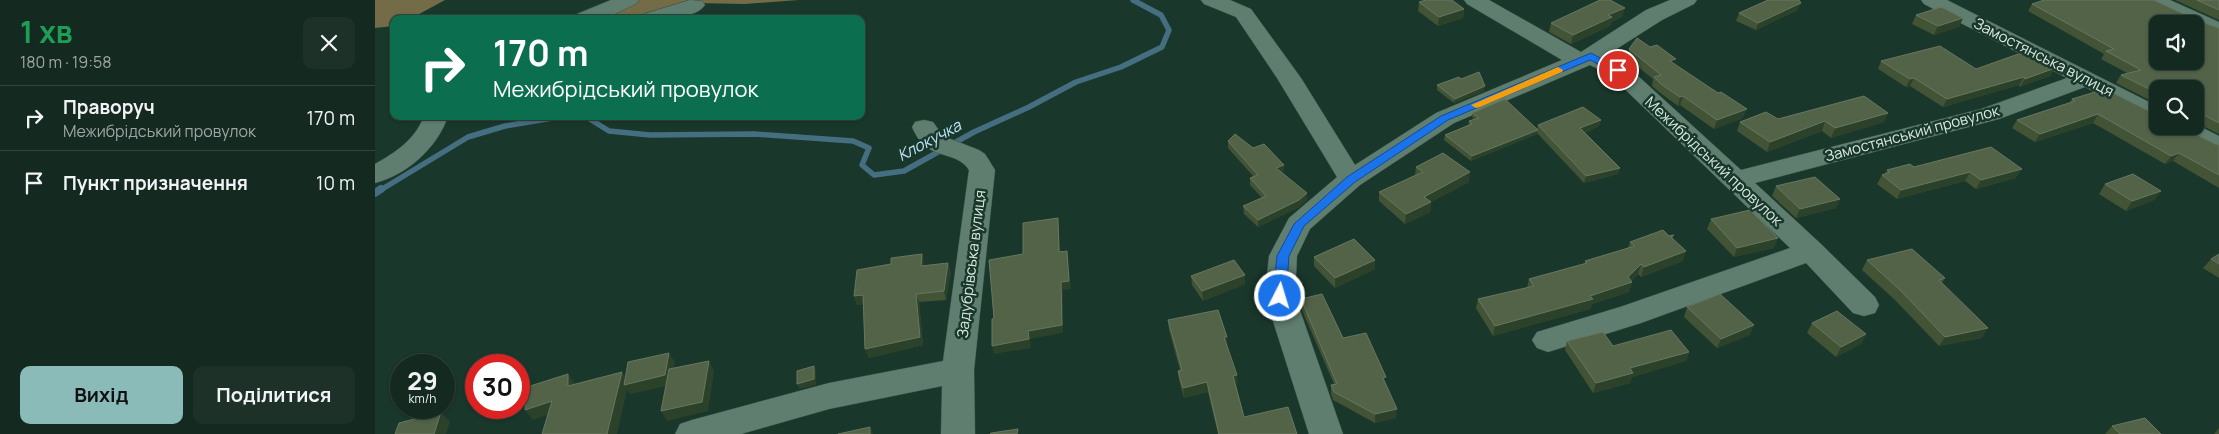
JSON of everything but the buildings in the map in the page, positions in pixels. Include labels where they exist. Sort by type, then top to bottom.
[{"type":"street","points":[[594,15],[629,0]]},
{"type":"street","points":[[1211,0],[1244,13],[1289,78],[1351,179]]},
{"type":"street","name":"Межибрідський провулок","points":[[1474,0],[1585,58],[1618,70],[1811,251],[1863,305]]},
{"type":"street","points":[[1326,434],[1280,296],[1283,256],[1299,224],[1351,179],[1445,118],[1585,58],[1654,15],[1687,0]]},
{"type":"street","name":"Замостянська вулиця","points":[[1931,0],[2149,111]]},
{"type":"street","points":[[2153,0],[2219,30]]},
{"type":"street","points":[[664,15],[695,5]]},
{"type":"street","name":"Замостянський провулок","points":[[1735,180],[1990,114],[2086,79]]},
{"type":"street","points":[[375,175],[408,156],[433,128],[435,120]]},
{"type":"street","points":[[2198,135],[2219,146]]},
{"type":"street","name":"Задубрівська вулиця","points":[[939,140],[975,159],[982,170],[958,370],[958,434]]},
{"type":"street","points":[[1547,340],[1629,315],[1811,251]]},
{"type":"street","points":[[691,434],[829,396],[958,370]]},
{"type":"shaded area","points":[[375,0],[445,0],[417,15],[390,15],[390,26],[375,28]]},
{"type":"shaded area","points":[[629,0],[799,0],[745,4],[693,3],[640,15],[596,15]]},
{"type":"waterway","name":"Клокучка","points":[[591,120],[609,131],[650,135],[754,134],[853,141],[869,148],[862,165],[874,175],[904,171],[974,132],[1029,107],[1076,82],[1121,67],[1162,47],[1169,30],[1161,15],[1133,0]]},
{"type":"waterway","name":"Клокучка","points":[[379,191],[468,137],[505,126],[541,120]]},
{"type":"waterway","name":"Клокучка","points":[[375,193],[381,189]]},
{"type":"slow traffic","points":[[1476,105],[1558,70]]},
{"type":"route","points":[[1280,296],[1283,256],[1299,224],[1351,179],[1445,118],[1591,56],[1618,70]]}]
